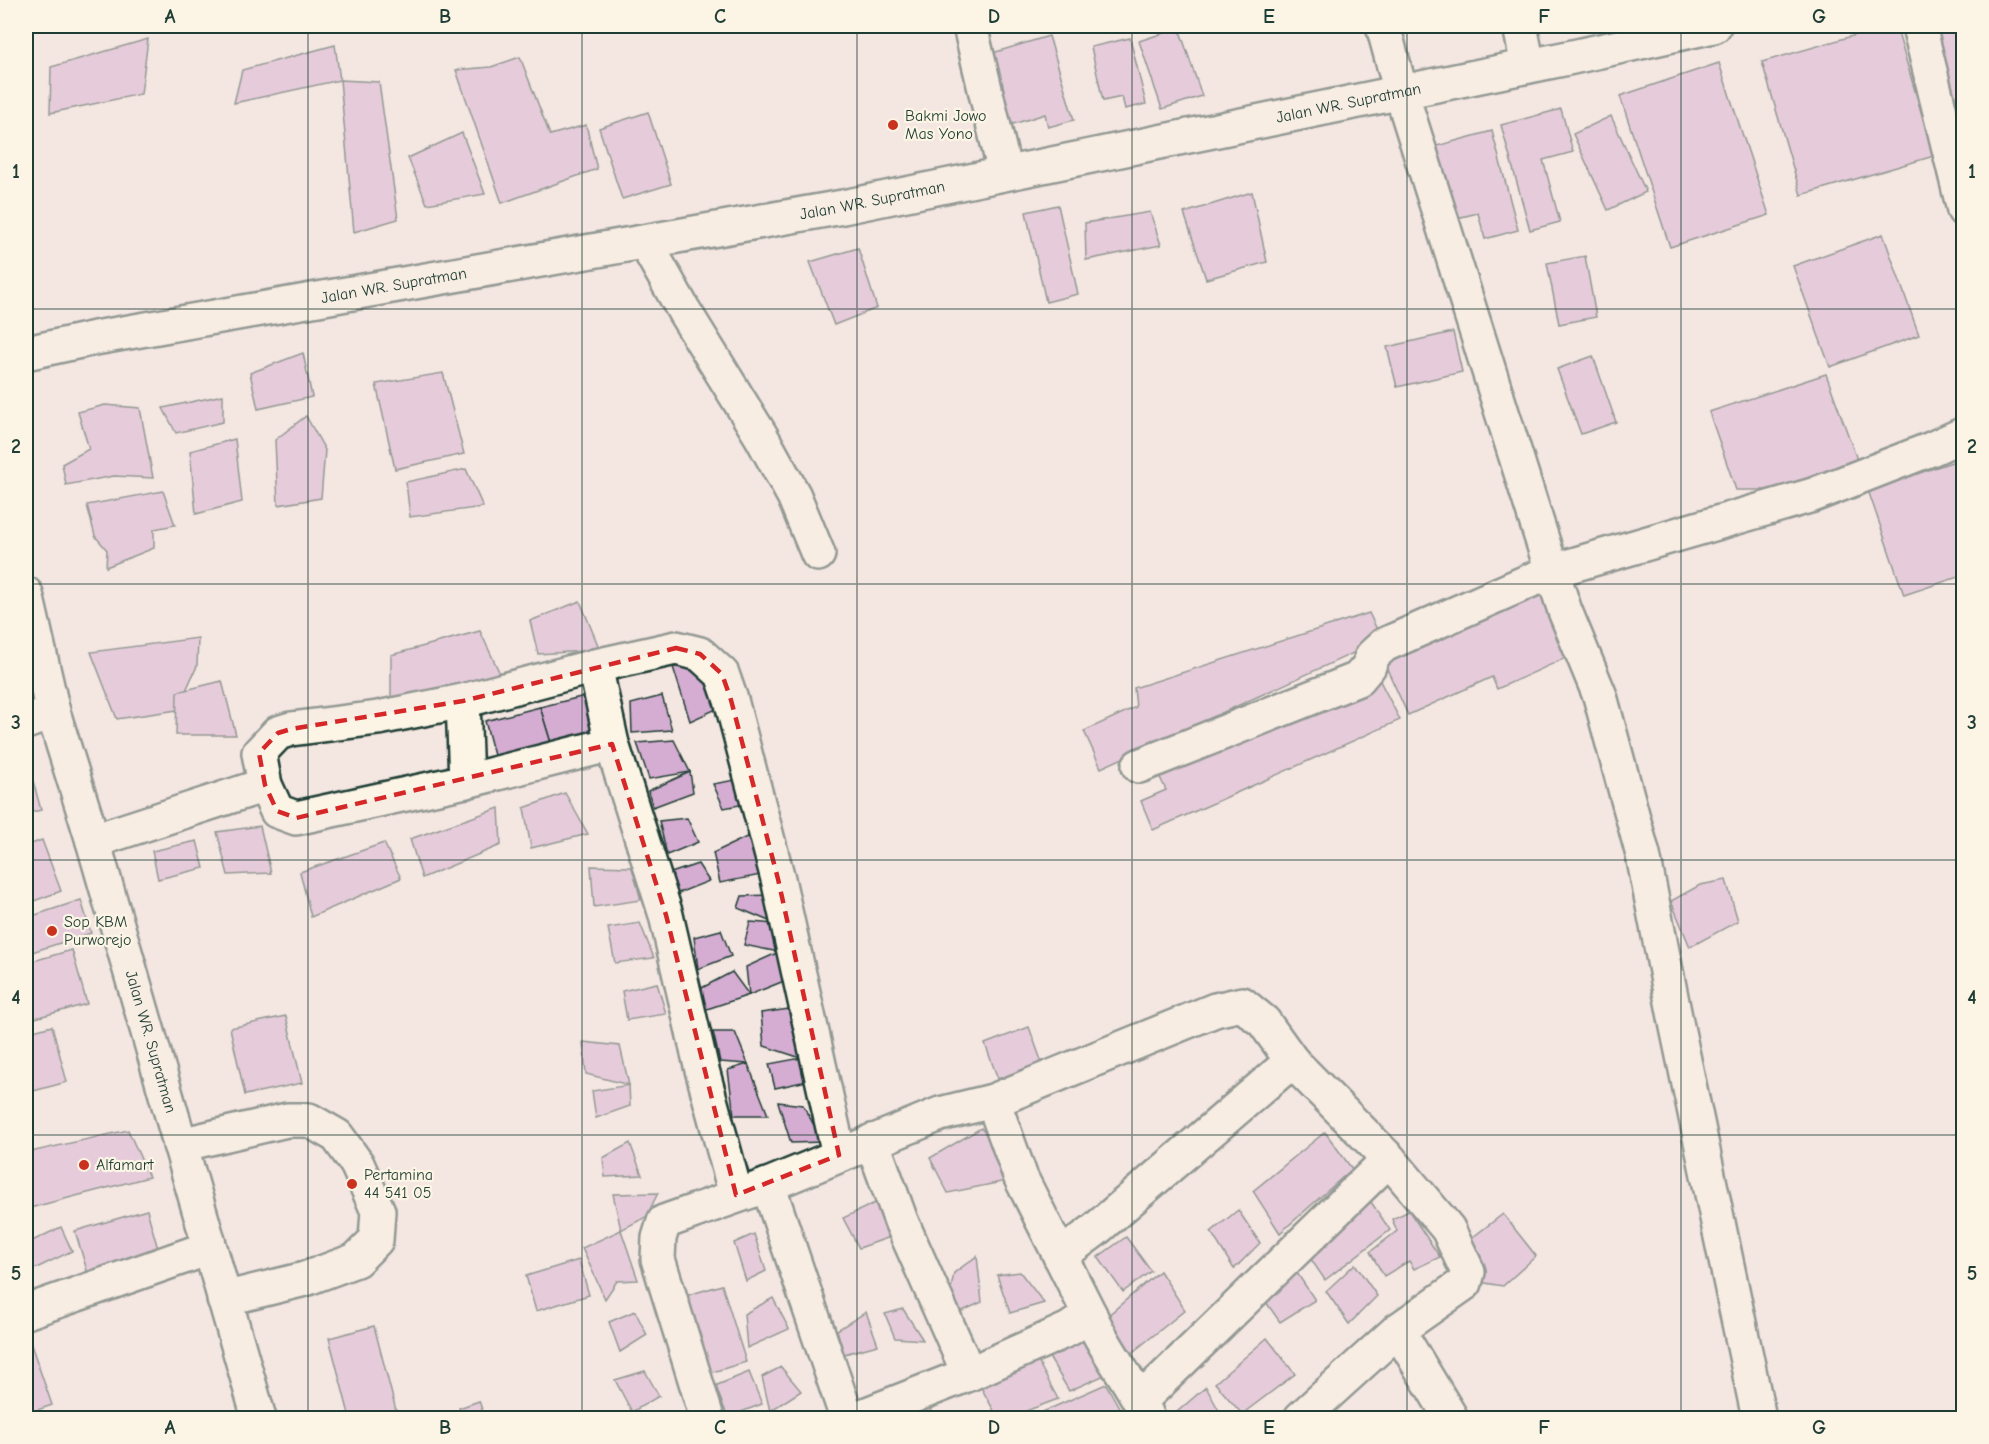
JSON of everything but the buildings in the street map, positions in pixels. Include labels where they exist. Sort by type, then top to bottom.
[{"type":"street","points":[[970,26],[1005,173]]},
{"type":"street","points":[[1383,26],[1401,93],[1552,572],[1565,611],[1600,696],[1643,855],[1759,1419]]},
{"type":"street","points":[[1520,26],[1528,66]]},
{"type":"street","name":"Jalan WR. Supratman","points":[[26,353],[95,338],[843,207],[1528,66],[1647,33],[1714,26]]},
{"type":"street","points":[[1919,26],[1964,210]]},
{"type":"street","points":[[645,242],[684,311],[761,436],[794,496],[818,554]]},
{"type":"street","points":[[1139,766],[1358,679],[1369,666],[1372,656],[1384,645],[1552,572],[1813,495],[1932,449],[1964,434]]},
{"type":"street","name":"Jalan WR. Supratman","points":[[26,594],[39,717],[93,841],[259,1419]]},
{"type":"street","points":[[612,744],[466,781],[296,818],[277,811],[265,785],[259,753],[278,733],[291,729],[378,718],[463,700],[676,648],[700,654],[722,674],[778,879],[839,1155]]},
{"type":"street","points":[[595,666],[612,744],[666,915],[701,1066],[736,1195]]},
{"type":"street","points":[[463,700],[466,781]]},
{"type":"street","points":[[93,841],[265,785]]},
{"type":"street","points":[[707,1419],[658,1259],[659,1238],[664,1222],[768,1185],[940,1114],[993,1101],[1215,1010],[1242,1004],[1264,1022],[1292,1061],[1389,1159],[1451,1234],[1468,1272],[1465,1283],[1398,1330],[1301,1419]]},
{"type":"street","points":[[1060,1256],[1095,1230],[1292,1061]]},
{"type":"street","points":[[993,1101],[1022,1178],[1090,1315],[1098,1336],[1144,1409],[1389,1159]]},
{"type":"street","points":[[180,1145],[287,1120],[309,1120],[337,1136],[357,1164],[378,1211],[376,1240],[356,1260],[305,1279],[224,1299]]},
{"type":"street","points":[[872,1141],[901,1221],[969,1374]]},
{"type":"street","points":[[768,1185],[847,1419]]},
{"type":"street","points":[[26,1312],[209,1248]]},
{"type":"street","points":[[857,1419],[969,1374],[1069,1329],[1090,1315]]},
{"type":"street","points":[[1398,1330],[1451,1419]]},
{"type":"highlighted area","points":[[676,648],[700,654],[722,674],[731,700],[778,879],[839,1155],[736,1195],[666,915],[612,744],[296,818],[277,811],[265,785],[259,753],[278,733],[291,729],[463,701]]},
{"type":"place","name":"Bakmi Jowo Mas Yono","points":[[893,125]]},
{"type":"place","name":"Sop KBM Purworejo","points":[[52,931]]},
{"type":"place","name":"Alfamart","points":[[84,1165]]},
{"type":"place","name":"Pertamina 44 541 05","points":[[352,1184]]}]
